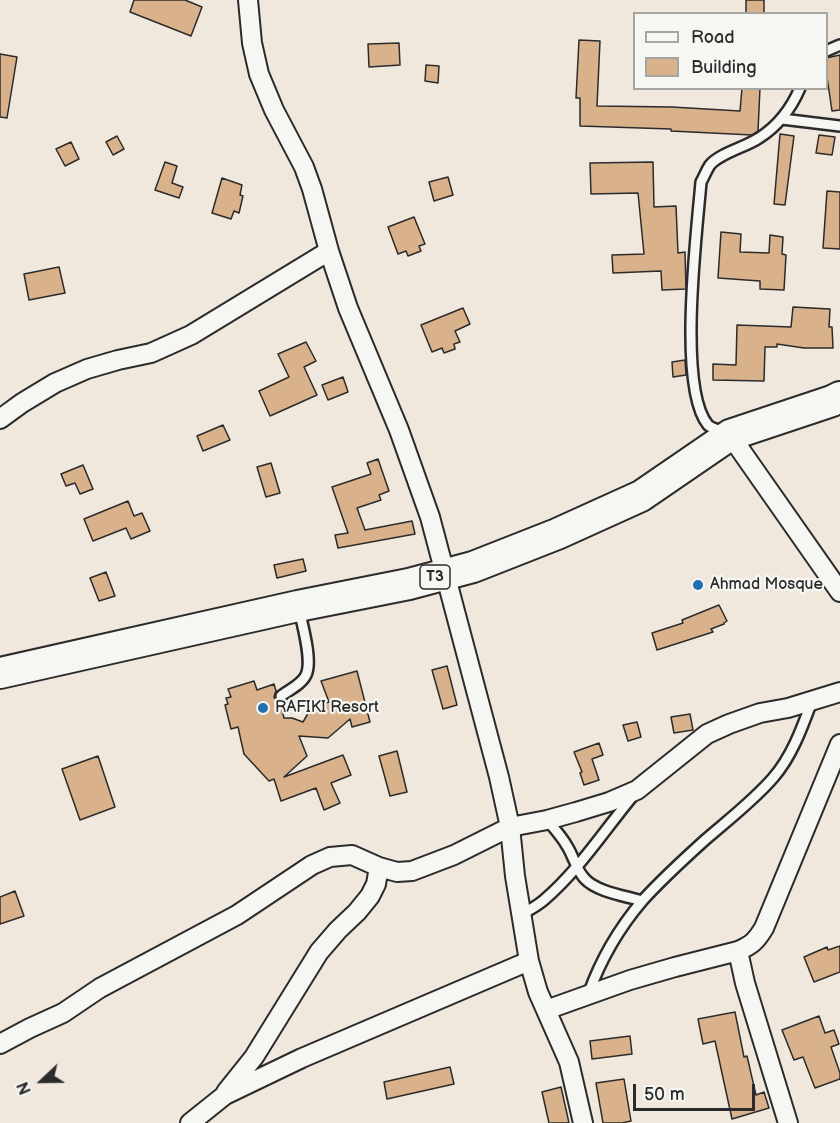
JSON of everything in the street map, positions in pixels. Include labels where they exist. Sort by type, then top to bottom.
[{"type":"highway","name":"T3","points":[[0,673],[298,606],[409,584],[473,567],[557,534],[641,496],[730,435],[840,397]]},
{"type":"street","points":[[248,0],[252,43],[259,74],[274,110],[304,167],[348,308],[399,430],[430,517],[510,827],[529,961],[538,992],[569,1062],[583,1123]]},
{"type":"street","points":[[0,419],[55,383],[87,369],[152,353],[191,335],[329,251]]},
{"type":"street","points":[[730,435],[840,592]]},
{"type":"street","points":[[0,1044],[63,1013],[100,988],[237,915],[312,865],[330,857],[352,855],[397,872],[412,871],[453,855],[510,827],[591,808],[637,790],[707,734],[740,720],[840,692]]},
{"type":"street","points":[[546,1010],[675,967],[738,951],[755,941],[764,928],[839,747]]},
{"type":"street","points":[[225,1095],[254,1057],[320,952],[370,896],[376,884],[379,867]]},
{"type":"street","points":[[738,951],[788,1123]]},
{"type":"street","points":[[190,1123],[225,1095],[302,1058],[529,961]]},
{"type":"lane","points":[[730,435],[709,426],[701,412],[695,393],[691,357],[692,306],[701,182],[711,165],[730,152],[758,139],[782,119],[799,90]]},
{"type":"lane","points":[[782,119],[840,126]]},
{"type":"lane","points":[[281,696],[306,676],[309,665],[298,606]]},
{"type":"lane","points":[[588,995],[606,953],[642,901],[774,777],[796,743],[813,699]]},
{"type":"lane","points":[[521,915],[543,901],[576,867],[637,790]]},
{"type":"lane","points":[[547,820],[568,847],[584,879],[611,892],[642,901]]},
{"type":"building","points":[[134,0],[185,0],[202,7],[191,36],[130,12]]},
{"type":"building","points":[[746,0],[764,0],[764,12],[746,12]]},
{"type":"building","points":[[579,40],[600,41],[597,106],[740,111],[742,90],[760,90],[758,131],[752,135],[580,126],[580,98],[576,98]]},
{"type":"building","points":[[399,43],[400,65],[369,67],[368,44]]},
{"type":"building","points":[[0,54],[17,57],[7,118],[0,117]]},
{"type":"building","points":[[840,55],[840,110],[832,111],[828,84],[828,58]]},
{"type":"building","points":[[426,65],[439,66],[438,83],[425,81]]},
{"type":"building","points":[[780,134],[794,136],[785,205],[774,204]]},
{"type":"building","points":[[819,135],[835,137],[832,155],[816,153]]},
{"type":"building","points":[[117,136],[124,149],[113,155],[106,142]]},
{"type":"building","points":[[71,142],[79,159],[65,166],[56,149]]},
{"type":"building","points":[[165,162],[177,166],[172,183],[183,187],[179,198],[155,190]]},
{"type":"building","points":[[653,162],[654,207],[676,206],[678,253],[685,252],[686,289],[662,290],[661,271],[613,273],[612,255],[644,254],[638,193],[591,194],[590,163]]},
{"type":"building","points":[[448,177],[453,195],[434,201],[429,182]]},
{"type":"building","points":[[222,178],[242,185],[240,195],[243,196],[239,213],[234,211],[231,219],[212,213]]},
{"type":"building","points":[[827,191],[840,192],[840,249],[823,248]]},
{"type":"building","points":[[414,217],[425,244],[419,246],[421,251],[408,256],[406,251],[398,254],[388,227]]},
{"type":"building","points":[[721,232],[741,234],[740,252],[769,253],[770,235],[783,237],[782,254],[786,255],[784,290],[760,289],[760,281],[718,278]]},
{"type":"building","points":[[59,267],[65,293],[29,300],[24,274]]},
{"type":"building","points":[[793,307],[830,309],[829,327],[832,327],[833,348],[804,348],[777,344],[777,347],[765,347],[764,381],[713,380],[713,364],[736,365],[737,325],[791,327]]},
{"type":"building","points":[[463,308],[470,324],[455,331],[460,342],[454,344],[455,349],[444,353],[442,348],[432,352],[421,325]]},
{"type":"building","points":[[306,342],[316,361],[304,367],[317,395],[270,416],[259,391],[289,377],[278,354]]},
{"type":"building","points":[[685,360],[686,375],[673,377],[672,362]]},
{"type":"building","points":[[343,377],[348,392],[328,400],[322,385]]},
{"type":"building","points":[[223,425],[230,440],[203,451],[197,436]]},
{"type":"building","points":[[378,459],[389,491],[379,495],[381,500],[357,508],[365,530],[412,521],[415,534],[338,548],[335,535],[348,533],[332,487],[371,474],[367,463]]},
{"type":"building","points":[[271,463],[280,493],[266,497],[257,467]]},
{"type":"building","points":[[83,465],[93,489],[80,494],[75,483],[66,486],[61,474]]},
{"type":"building","points":[[128,501],[134,516],[142,513],[150,531],[131,539],[126,528],[93,541],[84,519]]},
{"type":"building","points":[[303,559],[306,571],[277,578],[274,565]]},
{"type":"building","points":[[106,572],[115,596],[99,601],[90,578]]},
{"type":"building","points":[[719,605],[727,621],[711,629],[713,632],[657,650],[652,633],[683,623],[682,620]]},
{"type":"building","points":[[447,666],[457,705],[443,709],[432,670]]},
{"type":"building","points":[[357,671],[370,722],[352,727],[350,719],[328,738],[299,736],[307,756],[284,777],[343,755],[351,775],[331,783],[340,803],[324,810],[316,788],[281,801],[274,779],[269,781],[244,754],[238,727],[231,729],[225,705],[228,704],[226,698],[231,697],[228,689],[254,681],[257,690],[274,684],[276,691],[274,697],[280,702],[284,718],[303,722],[315,706],[329,702],[321,681]]},
{"type":"building","points":[[690,714],[693,730],[674,733],[671,717]]},
{"type":"building","points":[[637,722],[641,737],[628,741],[623,725]]},
{"type":"building","points":[[599,743],[603,755],[592,759],[599,780],[584,785],[580,773],[582,772],[574,752]]},
{"type":"building","points":[[397,751],[407,792],[390,796],[379,756]]},
{"type":"building","points":[[98,756],[115,807],[80,820],[62,769]]},
{"type":"building","points":[[15,891],[24,916],[0,924],[0,897]]},
{"type":"building","points":[[840,946],[840,972],[814,982],[804,957],[827,947],[828,950]]},
{"type":"building","points":[[735,1012],[744,1057],[747,1056],[756,1095],[764,1092],[769,1108],[732,1119],[715,1041],[703,1044],[698,1019]]},
{"type":"building","points":[[819,1016],[825,1033],[834,1030],[839,1044],[831,1047],[840,1079],[815,1088],[803,1057],[794,1060],[782,1030]]},
{"type":"building","points":[[630,1036],[632,1054],[592,1059],[590,1041]]},
{"type":"building","points":[[450,1067],[454,1084],[387,1099],[384,1082]]},
{"type":"building","points":[[624,1079],[631,1121],[603,1123],[596,1083]]},
{"type":"building","points":[[561,1087],[569,1123],[549,1123],[542,1092]]},
{"type":"place","name":"Ahmad Mosque","points":[[698,585]]},
{"type":"place","name":"RAFIKI Resort","points":[[263,708]]}]
